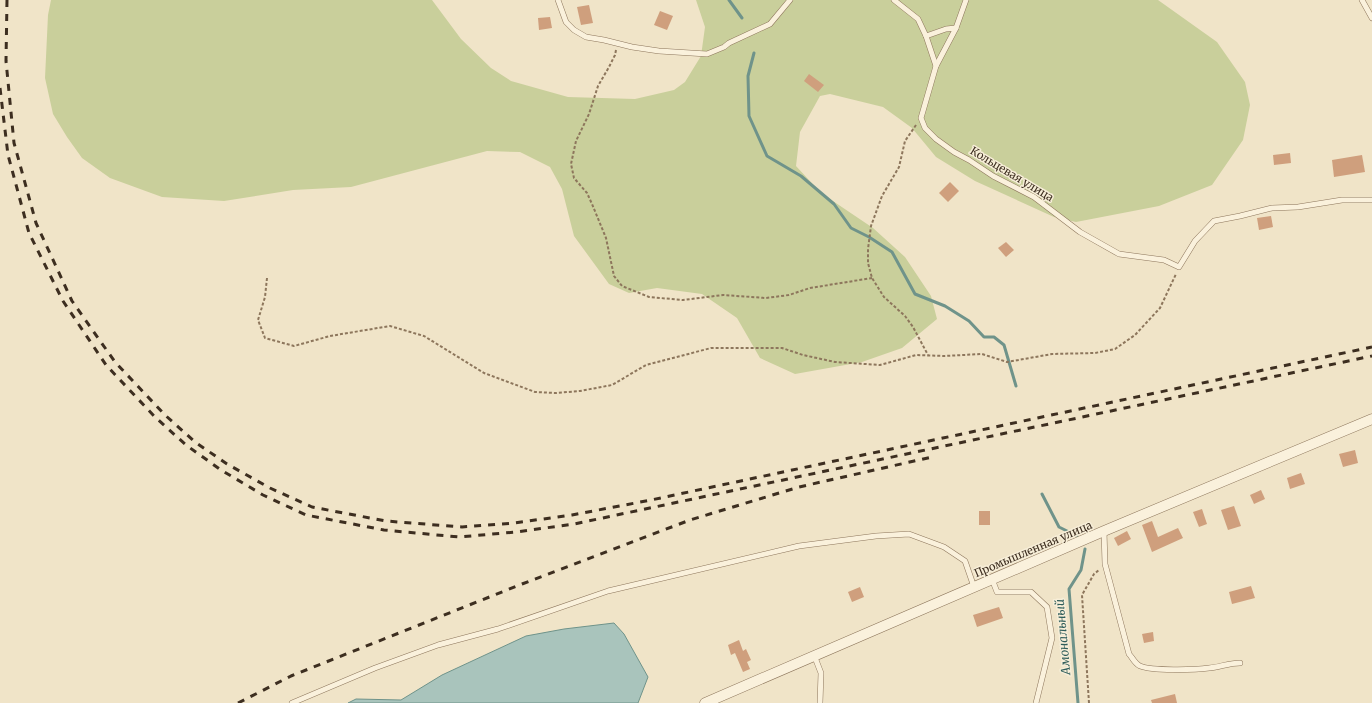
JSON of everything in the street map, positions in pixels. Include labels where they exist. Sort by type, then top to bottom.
[{"type":"street","name":"Промышленная улица","points":[[705,703],[1104,531],[1372,419]]},
{"type":"lane","points":[[558,0],[566,22],[574,30],[586,37],[632,47],[707,54],[770,24],[790,0]]},
{"type":"lane","points":[[894,0],[918,19],[926,36],[936,66]]},
{"type":"lane","points":[[921,118],[936,66],[956,28],[966,0]]},
{"type":"lane","points":[[1362,0],[1372,18]]},
{"type":"lane","points":[[926,36],[946,29],[956,28]]},
{"type":"lane","name":"Кольцевая улица","points":[[921,118],[925,128],[936,140],[993,176],[1034,197],[1080,232],[1119,254],[1164,260],[1179,267]]},
{"type":"lane","points":[[1179,267],[1196,241],[1214,221],[1272,208],[1298,207],[1342,200],[1372,200]]},
{"type":"lane","points":[[1104,531],[1105,564],[1130,654],[1138,665],[1148,668],[1174,669],[1209,668],[1229,663],[1240,663]]},
{"type":"lane","points":[[292,703],[375,668],[438,645],[498,629],[608,591],[799,546],[876,536],[909,534],[944,547],[965,561],[974,587]]},
{"type":"lane","points":[[992,579],[997,592],[1032,592],[1047,607],[1052,638],[1036,703]]},
{"type":"lane","points":[[814,655],[821,673],[820,703]]},
{"type":"path","points":[[616,43],[615,55],[598,86],[589,114],[576,141],[571,164],[574,178],[587,194],[598,218],[606,238],[614,276],[622,286],[649,297],[683,300],[724,295],[766,298],[789,295],[810,288],[872,278]]},
{"type":"path","points":[[921,118],[905,141],[899,167],[882,196],[871,226],[868,263],[872,278],[884,297],[905,316],[913,327],[928,355]]},
{"type":"path","points":[[267,278],[265,297],[258,320],[265,338],[294,346],[330,336],[390,326],[424,336],[484,373],[536,392],[556,393],[572,392],[612,385],[646,365],[711,348],[782,348],[803,355],[834,362],[880,365],[916,355],[982,354],[1007,362],[1052,354],[1095,353],[1115,349],[1135,335],[1160,308],[1179,267]]},
{"type":"path","points":[[1089,703],[1082,595],[1094,574],[1105,564]]},
{"type":"green space","points":[[51,0],[432,0],[461,39],[491,68],[511,81],[568,97],[635,99],[674,90],[685,82],[701,56],[705,27],[696,0],[1158,0],[1217,42],[1245,82],[1250,105],[1243,140],[1212,185],[1159,206],[1076,222],[1054,217],[975,181],[936,157],[912,128],[883,107],[830,94],[820,96],[800,132],[796,166],[821,193],[873,228],[905,257],[931,296],[937,319],[902,348],[862,362],[795,374],[760,358],[737,318],[702,294],[657,288],[629,293],[609,284],[574,236],[562,189],[550,167],[520,152],[487,151],[351,187],[293,190],[224,201],[162,197],[110,178],[82,158],[53,114],[45,78],[48,15]]},
{"type":"water","points":[[614,623],[624,634],[648,677],[638,703],[348,703],[356,699],[401,700],[442,675],[526,636],[564,629]]},
{"type":"building","points":[[589,5],[593,23],[581,25],[577,7]]},
{"type":"building","points":[[660,11],[673,16],[667,30],[654,25]]},
{"type":"building","points":[[550,17],[552,28],[539,30],[538,18]]},
{"type":"building","points":[[809,74],[824,85],[818,92],[804,81]]},
{"type":"building","points":[[1290,153],[1291,163],[1274,165],[1273,155]]},
{"type":"building","points":[[1362,155],[1365,172],[1334,177],[1332,160]]},
{"type":"building","points":[[950,182],[959,191],[948,202],[939,193]]},
{"type":"building","points":[[1271,216],[1273,227],[1259,230],[1257,218]]},
{"type":"building","points":[[1006,242],[1014,250],[1006,257],[998,248]]},
{"type":"building","points":[[1355,450],[1358,463],[1343,467],[1339,454]]},
{"type":"building","points":[[1301,473],[1305,484],[1290,489],[1287,478]]},
{"type":"building","points":[[1261,490],[1265,499],[1254,504],[1250,495]]},
{"type":"building","points":[[1234,506],[1241,526],[1228,530],[1221,510]]},
{"type":"building","points":[[1202,509],[1207,524],[1199,527],[1193,512]]},
{"type":"building","points":[[979,511],[990,511],[990,525],[979,525]]},
{"type":"building","points":[[1152,521],[1158,537],[1178,528],[1183,538],[1152,552],[1142,525]]},
{"type":"building","points":[[1127,531],[1131,539],[1118,546],[1114,538]]},
{"type":"building","points":[[1251,586],[1255,598],[1232,604],[1229,592]]},
{"type":"building","points":[[860,587],[864,597],[852,602],[848,592]]},
{"type":"building","points":[[999,607],[1003,618],[977,627],[973,615]]},
{"type":"building","points":[[1153,632],[1154,641],[1144,643],[1142,634]]},
{"type":"building","points":[[739,640],[743,651],[746,649],[751,660],[747,662],[750,669],[743,672],[735,653],[731,655],[728,645]]},
{"type":"building","points":[[1175,694],[1177,703],[1152,703],[1151,700]]},
{"type":"waterway","points":[[729,0],[742,18]]},
{"type":"waterway","name":"Амональный","points":[[754,53],[748,76],[749,116],[767,156],[801,176],[834,204],[851,228],[869,237],[892,252],[915,294],[945,306],[969,321],[984,337],[994,337],[1004,345],[1016,386]]},
{"type":"waterway","name":"Амональный","points":[[1042,494],[1059,527],[1077,536]]},
{"type":"waterway","name":"Амональный","points":[[1078,703],[1069,589],[1081,570],[1085,549]]},
{"type":"railway","points":[[7,0],[6,61],[14,143],[36,223],[72,301],[115,362],[165,415],[195,442],[227,464],[270,488],[312,507],[386,521],[462,527],[514,523],[572,515],[651,500],[1372,347]]},
{"type":"railway","points":[[0,88],[8,155],[29,233],[63,301],[106,365],[155,417],[186,445],[221,470],[263,495],[306,515],[384,530],[459,537],[516,532],[574,524],[1372,356]]},
{"type":"railway","points":[[238,703],[291,676],[522,584],[690,520],[799,487],[932,457]]}]
